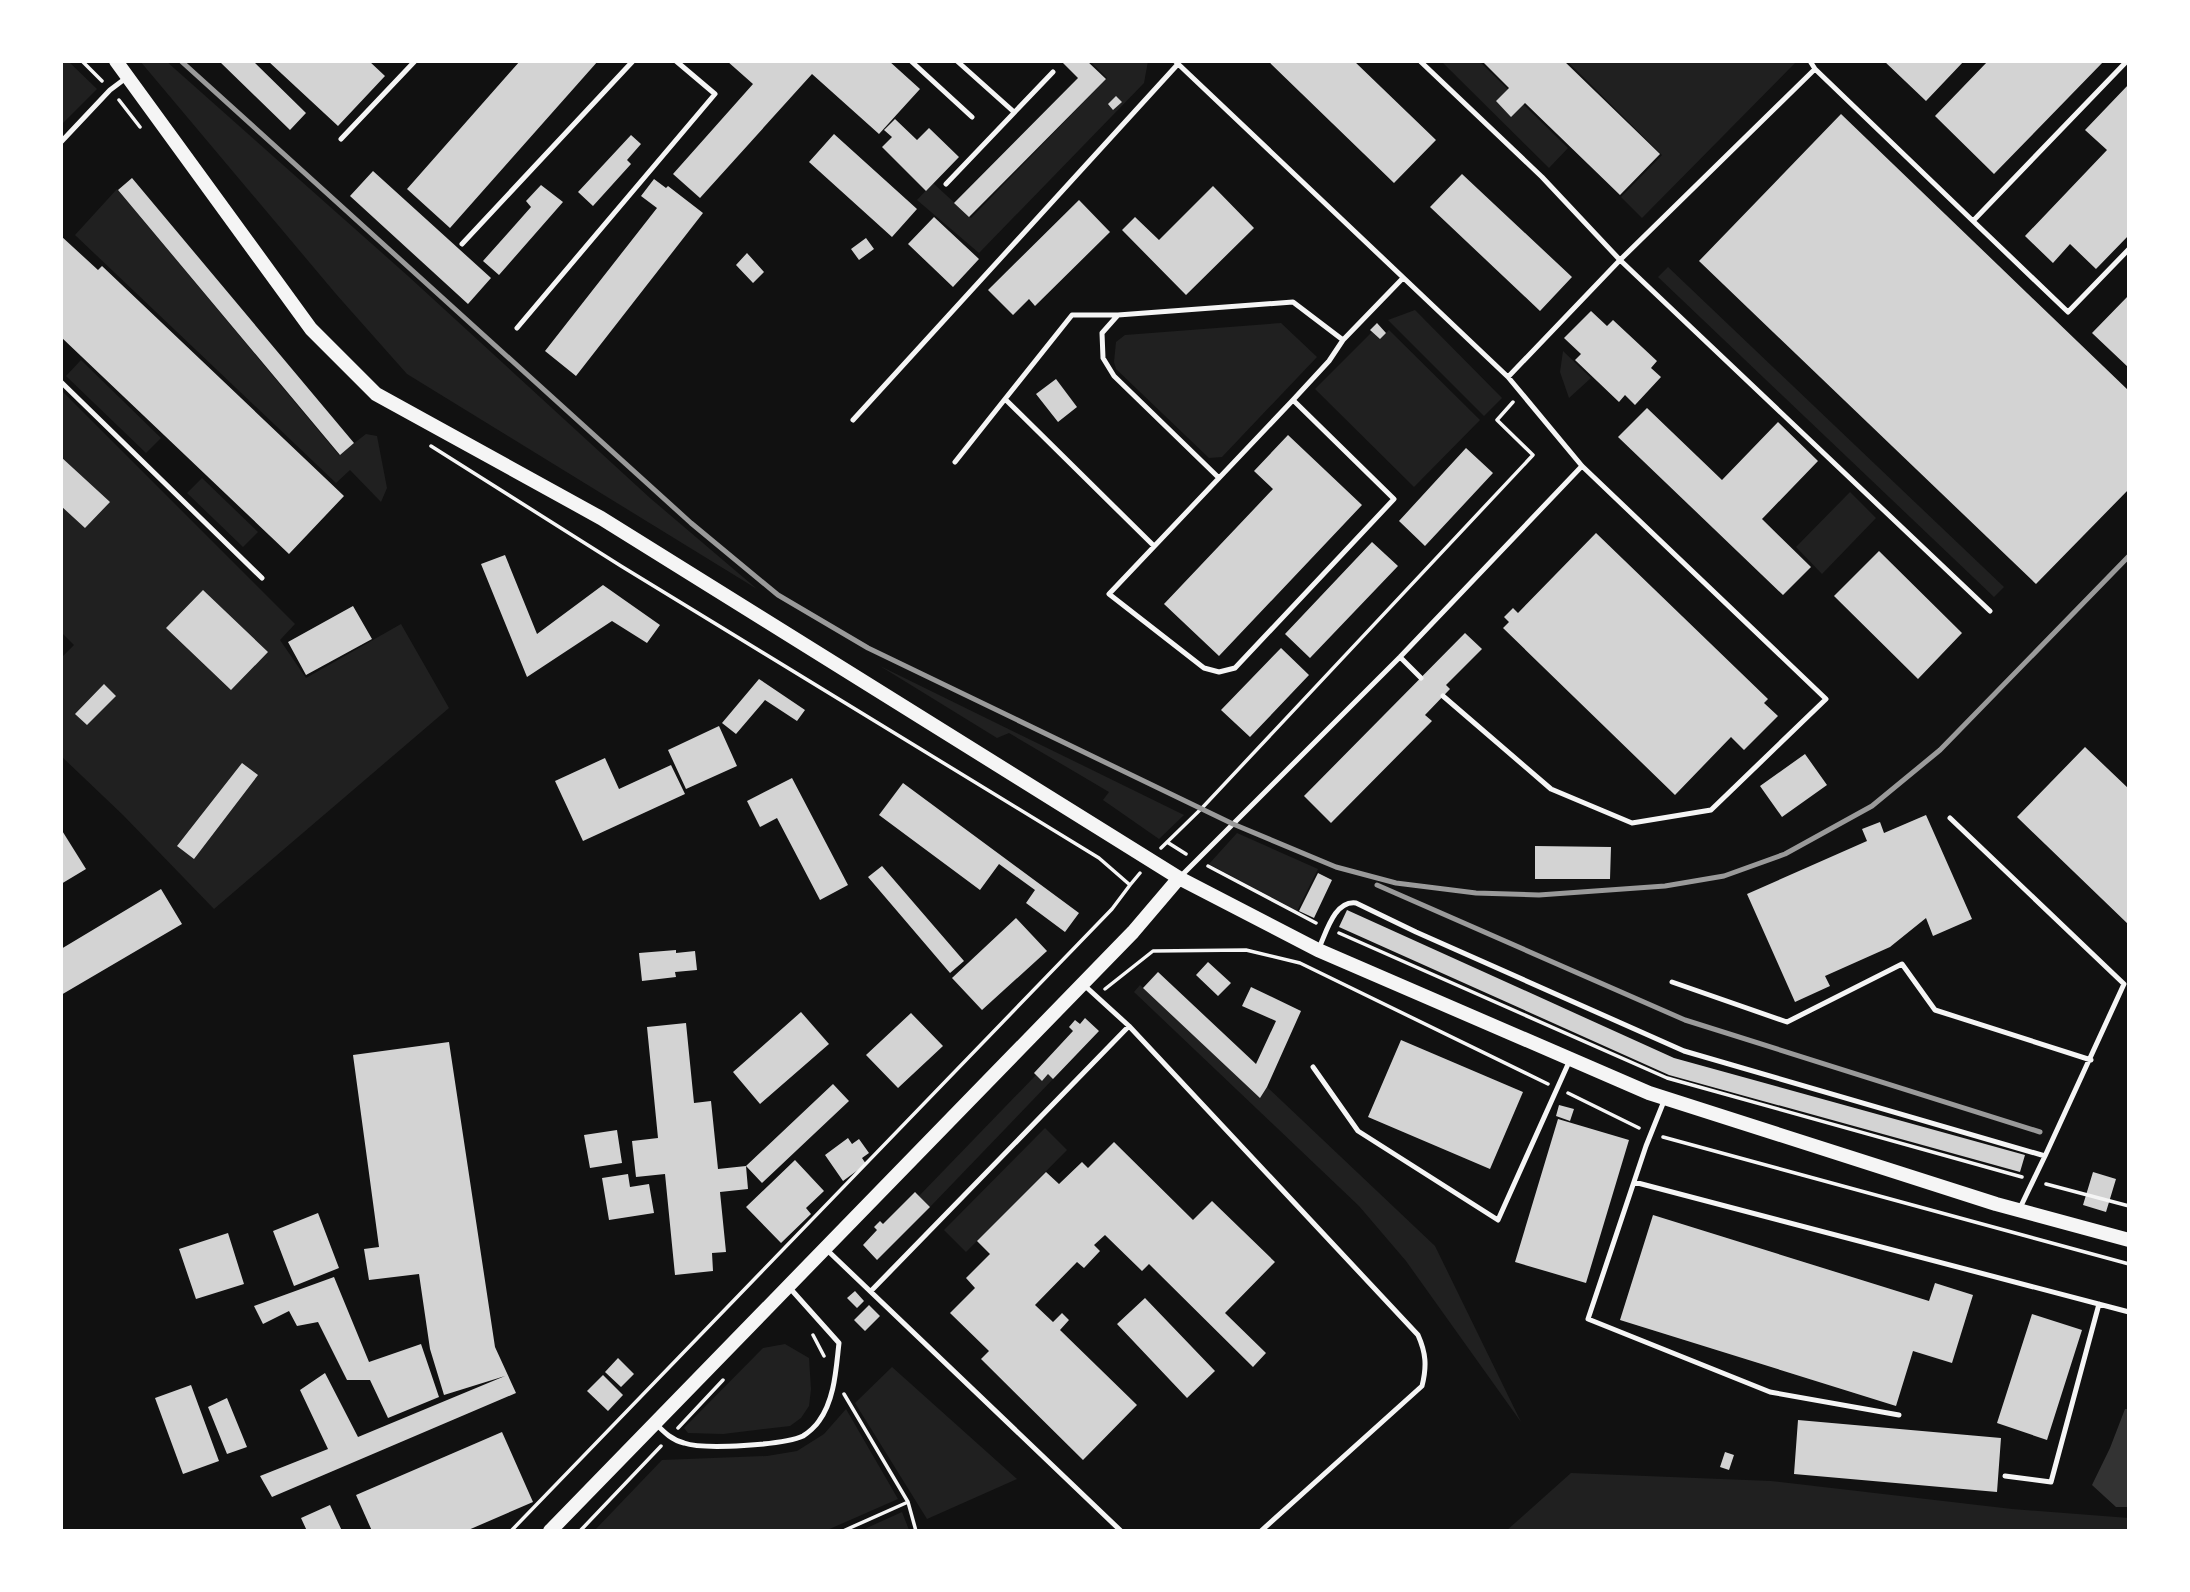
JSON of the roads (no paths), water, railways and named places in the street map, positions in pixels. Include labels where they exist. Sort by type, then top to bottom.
[{"type":"main road","points":[[116,61],[312,329],[376,394],[601,518],[1179,878],[1318,950],[1665,1098],[2019,1210],[2129,1240]]},
{"type":"main road","points":[[550,1531],[1133,932],[1179,878]]},
{"type":"lane","points":[[341,139],[415,61]]},
{"type":"lane","points":[[462,244],[633,61]]},
{"type":"lane","points":[[517,328],[715,94],[676,61]]},
{"type":"lane","points":[[911,61],[972,117]]},
{"type":"lane","points":[[957,61],[1013,112]]},
{"type":"lane","points":[[1419,61],[1542,177],[1620,260],[1990,611]]},
{"type":"lane","points":[[1810,61],[1815,69],[2068,312],[2129,249]]},
{"type":"lane","points":[[1973,221],[2127,61]]},
{"type":"lane","points":[[853,420],[1176,63],[1508,377],[1582,466],[1826,699],[1711,810],[1632,823],[1551,789],[1443,696]]},
{"type":"lane","points":[[1508,377],[1620,260],[1815,69]]},
{"type":"lane","points":[[946,184],[1053,72]]},
{"type":"lane","points":[[61,142],[110,90],[129,76]]},
{"type":"lane","points":[[1293,401],[1394,499],[1235,668],[1219,672],[1203,668],[1109,594],[1293,401],[1343,340],[1403,278]]},
{"type":"lane","points":[[955,462],[1072,315],[1118,315],[1293,302],[1343,340]]},
{"type":"lane","points":[[1118,315],[1102,333],[1101,346],[1103,358],[1114,376],[1219,478]]},
{"type":"lane","points":[[61,382],[262,578]]},
{"type":"lane","points":[[1004,400],[1154,547]]},
{"type":"lane","points":[[1179,878],[1400,657],[1582,466]]},
{"type":"lane","points":[[1400,657],[1422,678]]},
{"type":"lane","points":[[1950,818],[2124,984],[2019,1210]]},
{"type":"lane","points":[[1318,950],[1341,906],[1348,902],[1356,903],[1684,1051],[2045,1156]]},
{"type":"lane","points":[[1672,982],[1787,1022],[1902,964],[1934,1010],[2091,1060]]},
{"type":"lane","points":[[1081,983],[1129,1026],[1418,1335],[1423,1347],[1426,1358],[1422,1386],[1261,1531]]},
{"type":"lane","points":[[871,1291],[1129,1026]]},
{"type":"lane","points":[[1313,1067],[1357,1131],[1499,1220],[1571,1059]]},
{"type":"lane","points":[[1665,1098],[1650,1134],[1588,1319],[1770,1392],[1899,1415]]},
{"type":"lane","points":[[1634,1182],[2129,1312]]},
{"type":"lane","points":[[826,1249],[1121,1531]]},
{"type":"lane","points":[[655,1422],[670,1437],[685,1444],[721,1447],[782,1441],[803,1436],[819,1421],[832,1393],[839,1343],[787,1286]]},
{"type":"lane","points":[[2005,1476],[2051,1482],[2099,1304]]},
{"type":"railway","points":[[181,61],[691,523],[778,595],[868,648],[1233,824],[1336,867],[1396,883],[1476,893],[1539,895],[1665,886],[1724,876],[1785,854],[1872,806],[1940,750],[2129,556]]},
{"type":"railway","points":[[1377,885],[1685,1020],[2040,1132]]}]
